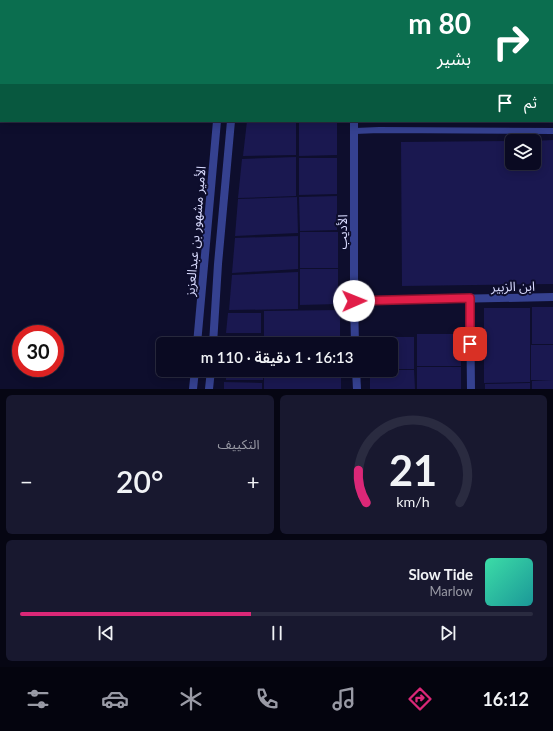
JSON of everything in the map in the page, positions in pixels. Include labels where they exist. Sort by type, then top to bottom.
[{"type":"street","name":"الأمير مشهور بن عبدالعزيز","points":[[198,337],[217,122]]},
{"type":"street","name":"الأمير مشهور بن عبدالعزيز","points":[[213,337],[218,264],[231,122]]},
{"type":"street","name":"الأديب","points":[[354,122],[355,337]]},
{"type":"street","name":"ابن الزبير","points":[[354,301],[553,297]]},
{"type":"street","points":[[470,298],[471,389]]},
{"type":"street","points":[[193,389],[194,377]]},
{"type":"street","points":[[210,389],[211,377]]},
{"type":"street","points":[[356,377],[357,389]]},
{"type":"lane","points":[[355,131],[553,130]]},
{"type":"building","points":[[247,122],[296,122],[296,155],[243,156]]},
{"type":"building","points":[[299,122],[337,122],[337,155],[299,156]]},
{"type":"building","points":[[553,140],[553,284],[402,286],[401,142],[505,141],[505,170],[541,170],[541,141]]},
{"type":"building","points":[[296,157],[296,196],[238,198],[242,159]]},
{"type":"building","points":[[299,158],[337,158],[337,194],[299,195]]},
{"type":"building","points":[[337,196],[337,230],[300,231],[299,197]]},
{"type":"building","points":[[297,197],[298,233],[235,236],[238,199]]},
{"type":"building","points":[[300,232],[338,232],[338,268],[300,268]]},
{"type":"building","points":[[298,236],[298,269],[232,273],[235,238]]},
{"type":"building","points":[[300,269],[338,269],[338,304],[300,305]]},
{"type":"building","points":[[298,272],[298,309],[229,310],[232,275]]},
{"type":"building","points":[[532,307],[553,307],[553,344],[532,344]]},
{"type":"building","points":[[484,308],[530,308],[530,382],[484,383]]},
{"type":"building","points":[[340,310],[340,337],[264,337],[264,311]]},
{"type":"building","points":[[228,313],[261,313],[261,333],[226,333]]},
{"type":"building","points":[[417,334],[461,334],[461,366],[417,366]]},
{"type":"building","points":[[398,337],[414,337],[414,369],[398,369]]},
{"type":"building","points":[[531,345],[553,345],[553,380],[531,380]]},
{"type":"building","points":[[417,367],[461,367],[461,389],[417,389]]},
{"type":"building","points":[[398,370],[414,370],[415,389],[370,389],[370,377],[398,377]]},
{"type":"building","points":[[226,377],[263,377],[263,380],[226,380]]},
{"type":"building","points":[[264,377],[341,377],[341,389],[264,389]]},
{"type":"building","points":[[553,380],[553,389],[532,389],[532,381]]},
{"type":"building","points":[[224,382],[262,383],[262,389],[224,389]]},
{"type":"building","points":[[530,383],[530,389],[485,389],[485,384]]},
{"type":"route","points":[[354,301],[470,298],[470,344]]}]
